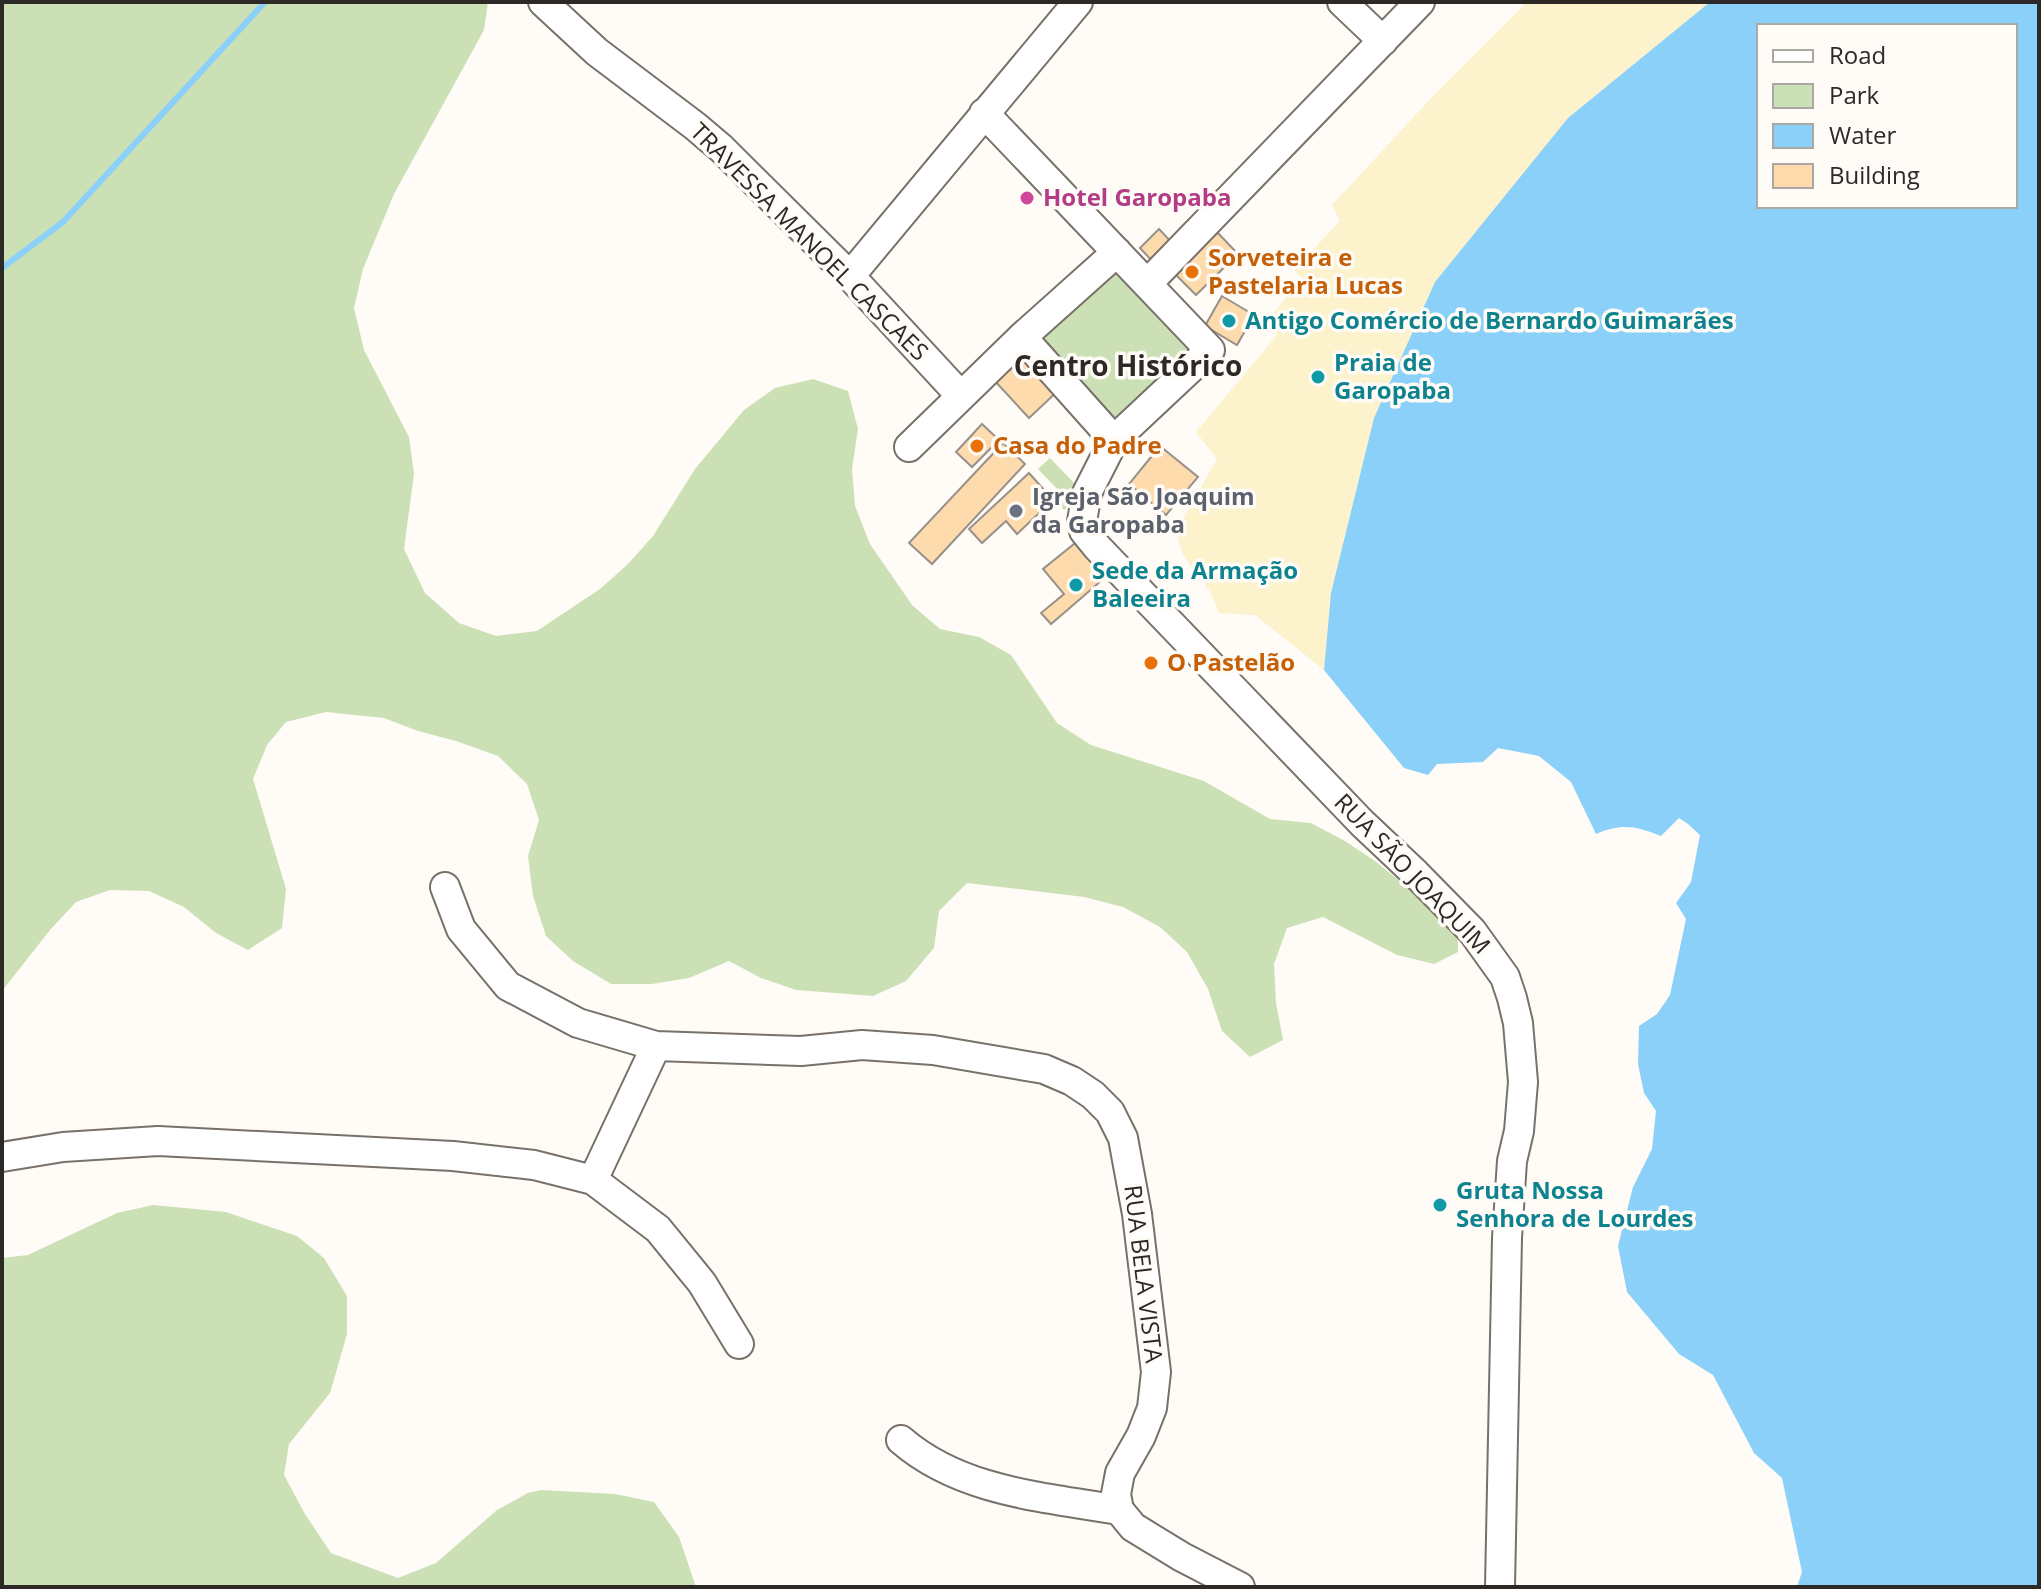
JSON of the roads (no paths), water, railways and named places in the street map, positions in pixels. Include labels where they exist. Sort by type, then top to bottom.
[{"type":"street","name":"TRAVESSA MANOEL CASCAES","points":[[543,2],[597,52],[721,148],[850,276],[961,396]]},
{"type":"street","points":[[850,276],[1078,2]]},
{"type":"street","points":[[1342,2],[1383,41]]},
{"type":"street","points":[[984,113],[1147,284],[1420,2]]},
{"type":"street","points":[[909,447],[1022,337],[1117,252]]},
{"type":"street","name":"RUA SÃO JOAQUIM","points":[[1147,284],[1210,350],[1114,440],[1087,493],[1082,521],[1084,531],[1362,823],[1472,931],[1505,977],[1512,998],[1518,1023],[1523,1082],[1519,1131],[1512,1161],[1507,1238],[1500,1587]]},
{"type":"street","points":[[1022,337],[1114,440]]},
{"type":"street","name":"RUA BELA VISTA","points":[[445,887],[461,929],[508,986],[578,1023],[656,1046],[801,1051],[862,1045],[933,1050],[1044,1069],[1072,1081],[1093,1095],[1110,1112],[1123,1138],[1137,1214],[1156,1372],[1152,1408],[1141,1436],[1120,1473],[1116,1494],[1119,1510]]},
{"type":"street","points":[[593,1180],[656,1046]]},
{"type":"street","points":[[2,1157],[63,1147],[158,1141],[453,1156],[534,1165],[593,1180],[658,1229],[702,1283],[739,1344]]},
{"type":"street","points":[[901,1440],[926,1458],[967,1479],[998,1488],[1119,1510],[1133,1527],[1240,1587]]},
{"type":"water","points":[[1710,2],[2039,2],[2039,1587],[1797,1587],[1802,1572],[1782,1478],[1754,1453],[1713,1375],[1679,1354],[1627,1292],[1618,1246],[1633,1187],[1652,1149],[1656,1111],[1644,1093],[1638,1064],[1639,1026],[1657,1014],[1670,995],[1686,919],[1676,903],[1691,882],[1700,835],[1679,818],[1661,836],[1628,827],[1596,834],[1571,782],[1539,756],[1498,748],[1483,762],[1437,764],[1428,775],[1404,768],[1324,670],[1331,593],[1374,418],[1435,282],[1568,118]]},
{"type":"waterway","points":[[2,268],[63,222],[265,2]]},
{"type":"place","name":"Hotel Garopaba","points":[[1027,198]]},
{"type":"place","name":"Sorveteira e Pastelaria Lucas","points":[[1192,272]]},
{"type":"place","name":"Antigo Comércio de Bernardo Guimarães","points":[[1229,321]]},
{"type":"place","name":"Praia de Garopaba","points":[[1318,377]]},
{"type":"place","name":"Casa do Padre","points":[[977,446]]},
{"type":"place","name":"Igreja São Joaquim da Garopaba","points":[[1016,511]]},
{"type":"place","name":"Sede da Armação Baleeira","points":[[1076,585]]},
{"type":"place","name":"O Pastelão","points":[[1151,663]]},
{"type":"place","name":"Gruta Nossa Senhora de Lourdes","points":[[1440,1205]]},
{"type":"district","name":"Centro Histórico","points":[[1128,366]]}]
